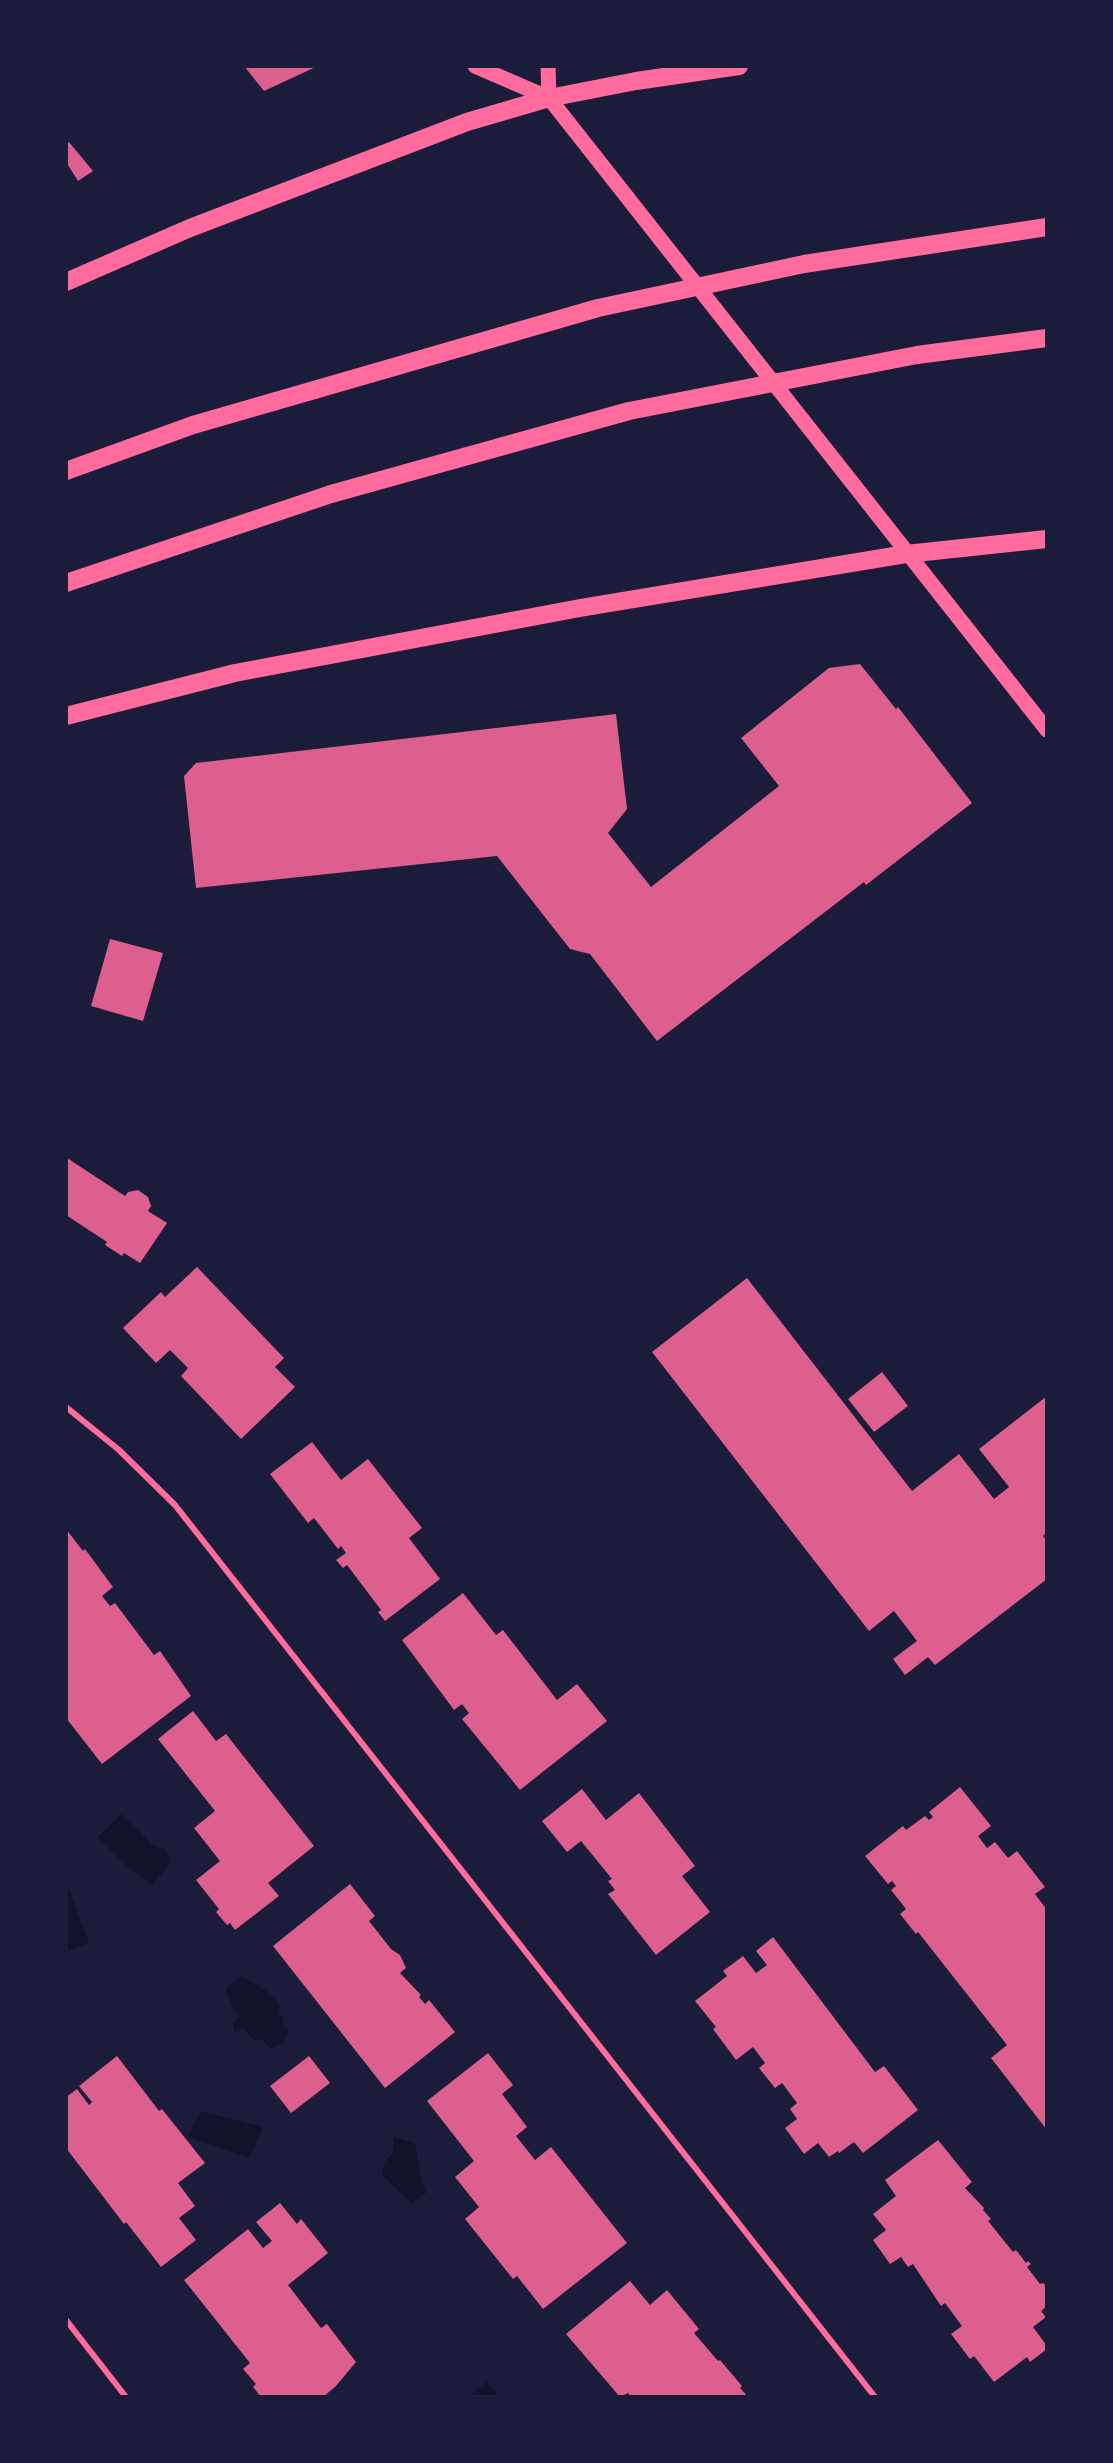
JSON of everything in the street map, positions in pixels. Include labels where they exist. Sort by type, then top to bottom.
[{"type":"highway","points":[[66,282],[224,215],[467,122],[549,98],[636,81],[740,66]]},
{"type":"highway","points":[[66,471],[193,425],[598,308],[804,264],[1047,227]]},
{"type":"highway","points":[[66,583],[331,494],[629,411],[916,355],[1047,338]]},
{"type":"highway","points":[[66,716],[247,671],[580,608],[906,554],[1047,538]]},
{"type":"main road","points":[[475,66],[549,98],[906,554],[1047,730]]},
{"type":"main road","points":[[548,66],[549,98]]},
{"type":"street","points":[[66,1407],[119,1450],[175,1505],[875,2397]]},
{"type":"street","points":[[66,2320],[126,2397]]},
{"type":"shaded area","points":[[121,1814],[153,1845],[163,1848],[172,1861],[152,1885],[132,1871],[98,1837]]},
{"type":"shaded area","points":[[66,1883],[89,1943],[66,1952]]},
{"type":"shaded area","points":[[240,1977],[260,1987],[277,2001],[284,2019],[283,2025],[288,2031],[284,2043],[272,2048],[267,2046],[262,2039],[255,2041],[244,2028],[235,2033],[233,2023],[240,2017],[230,2003],[227,1987]]},
{"type":"shaded area","points":[[200,2111],[263,2127],[249,2158],[188,2137]]},
{"type":"shaded area","points":[[393,2137],[415,2143],[426,2193],[411,2203],[382,2175],[384,2163],[393,2153]]},
{"type":"shaded area","points":[[487,2382],[499,2397],[468,2397]]},
{"type":"building","points":[[244,66],[318,66],[264,91]]},
{"type":"building","points":[[69,142],[93,171],[78,181],[66,162],[66,144]]},
{"type":"building","points":[[860,664],[896,709],[898,707],[972,803],[866,885],[864,882],[657,1041],[590,954],[570,949],[497,856],[196,888],[184,776],[196,763],[616,714],[627,809],[608,833],[651,887],[779,786],[741,738],[829,668]]},
{"type":"building","points":[[110,939],[163,953],[143,1021],[91,1006]]},
{"type":"building","points":[[67,1158],[125,1196],[128,1192],[138,1190],[148,1197],[151,1206],[148,1211],[167,1223],[140,1263],[124,1253],[122,1256],[105,1245],[107,1242],[66,1215]]},
{"type":"building","points":[[197,1267],[284,1358],[275,1367],[295,1387],[241,1439],[181,1376],[188,1368],[170,1350],[156,1363],[123,1328],[161,1292],[165,1297]]},
{"type":"building","points":[[747,1278],[912,1491],[959,1454],[994,1499],[1009,1487],[979,1449],[1047,1396],[1047,1532],[1043,1536],[1047,1541],[1047,1579],[935,1665],[928,1657],[905,1675],[893,1659],[917,1641],[894,1611],[869,1631],[652,1352]]},
{"type":"building","points":[[882,1372],[908,1406],[874,1432],[848,1399]]},
{"type":"building","points":[[312,1442],[341,1480],[368,1459],[422,1528],[409,1538],[440,1579],[385,1621],[378,1612],[381,1610],[347,1565],[343,1568],[336,1560],[346,1553],[341,1546],[338,1549],[314,1518],[308,1523],[270,1474]]},
{"type":"building","points":[[66,1529],[83,1551],[85,1549],[113,1587],[102,1596],[110,1606],[115,1603],[154,1655],[160,1651],[191,1696],[102,1764],[66,1718]]},
{"type":"building","points":[[463,1593],[496,1635],[503,1630],[557,1700],[577,1684],[607,1721],[520,1790],[462,1719],[469,1713],[462,1704],[454,1710],[402,1640]]},
{"type":"building","points":[[193,1711],[216,1741],[226,1734],[314,1846],[268,1883],[279,1896],[235,1930],[230,1923],[227,1925],[216,1912],[219,1909],[196,1880],[220,1861],[194,1828],[215,1811],[158,1739]]},
{"type":"building","points":[[960,1787],[991,1826],[978,1836],[987,1848],[995,1842],[1008,1858],[1017,1851],[1045,1887],[1035,1894],[1047,1910],[1047,2019],[1045,2020],[1047,2022],[1047,2130],[991,2058],[1007,2045],[918,1932],[916,1934],[900,1914],[906,1909],[891,1890],[896,1886],[892,1881],[888,1884],[865,1856],[903,1826],[906,1830],[925,1816],[929,1820],[933,1817],[929,1812]]},
{"type":"building","points":[[582,1789],[606,1820],[639,1793],[695,1866],[682,1876],[710,1912],[656,1955],[608,1894],[615,1890],[608,1881],[612,1879],[581,1841],[567,1852],[542,1821]]},
{"type":"building","points":[[350,1884],[375,1916],[369,1921],[391,1949],[400,1955],[406,1968],[400,1973],[421,1995],[419,1997],[425,2004],[429,2000],[455,2032],[385,2088],[273,1946]]},
{"type":"building","points":[[773,1937],[875,2072],[884,2066],[918,2110],[863,2153],[854,2142],[829,2157],[818,2143],[804,2154],[785,2128],[797,2119],[790,2109],[797,2103],[782,2083],[775,2088],[759,2068],[765,2063],[753,2047],[736,2060],[713,2029],[716,2027],[695,2001],[727,1976],[723,1971],[743,1956],[756,1973],[767,1965],[756,1951]]},
{"type":"building","points":[[488,2053],[513,2085],[502,2094],[527,2127],[516,2136],[535,2160],[551,2147],[627,2243],[543,2309],[517,2276],[513,2279],[465,2219],[479,2207],[455,2177],[474,2161],[427,2101]]},
{"type":"building","points":[[117,2056],[159,2111],[162,2109],[205,2163],[178,2183],[195,2206],[179,2218],[196,2240],[161,2267],[126,2222],[124,2224],[66,2148],[66,2097],[77,2089],[89,2105],[92,2102],[79,2086]]},
{"type":"building","points":[[309,2056],[330,2083],[291,2113],[270,2086]]},
{"type":"building","points":[[938,2140],[972,2182],[965,2188],[984,2208],[983,2210],[991,2219],[988,2221],[1013,2252],[1016,2250],[1026,2263],[1028,2261],[1031,2264],[1027,2267],[1040,2284],[1043,2283],[1047,2287],[1047,2306],[1041,2311],[1046,2317],[1033,2327],[1047,2349],[1030,2362],[1027,2357],[994,2382],[974,2356],[970,2359],[951,2334],[962,2326],[945,2303],[941,2306],[913,2264],[908,2267],[901,2257],[890,2264],[873,2240],[886,2230],[873,2214],[896,2196],[885,2180]]},
{"type":"building","points":[[280,2203],[297,2224],[301,2219],[328,2253],[288,2285],[321,2328],[327,2324],[356,2362],[336,2386],[323,2397],[261,2397],[253,2387],[256,2384],[243,2369],[250,2363],[184,2280],[248,2229],[263,2248],[272,2241],[256,2222]]},
{"type":"building","points":[[630,2281],[650,2305],[667,2290],[699,2329],[694,2333],[742,2386],[740,2388],[748,2397],[631,2397],[628,2393],[620,2397],[566,2334]]}]
